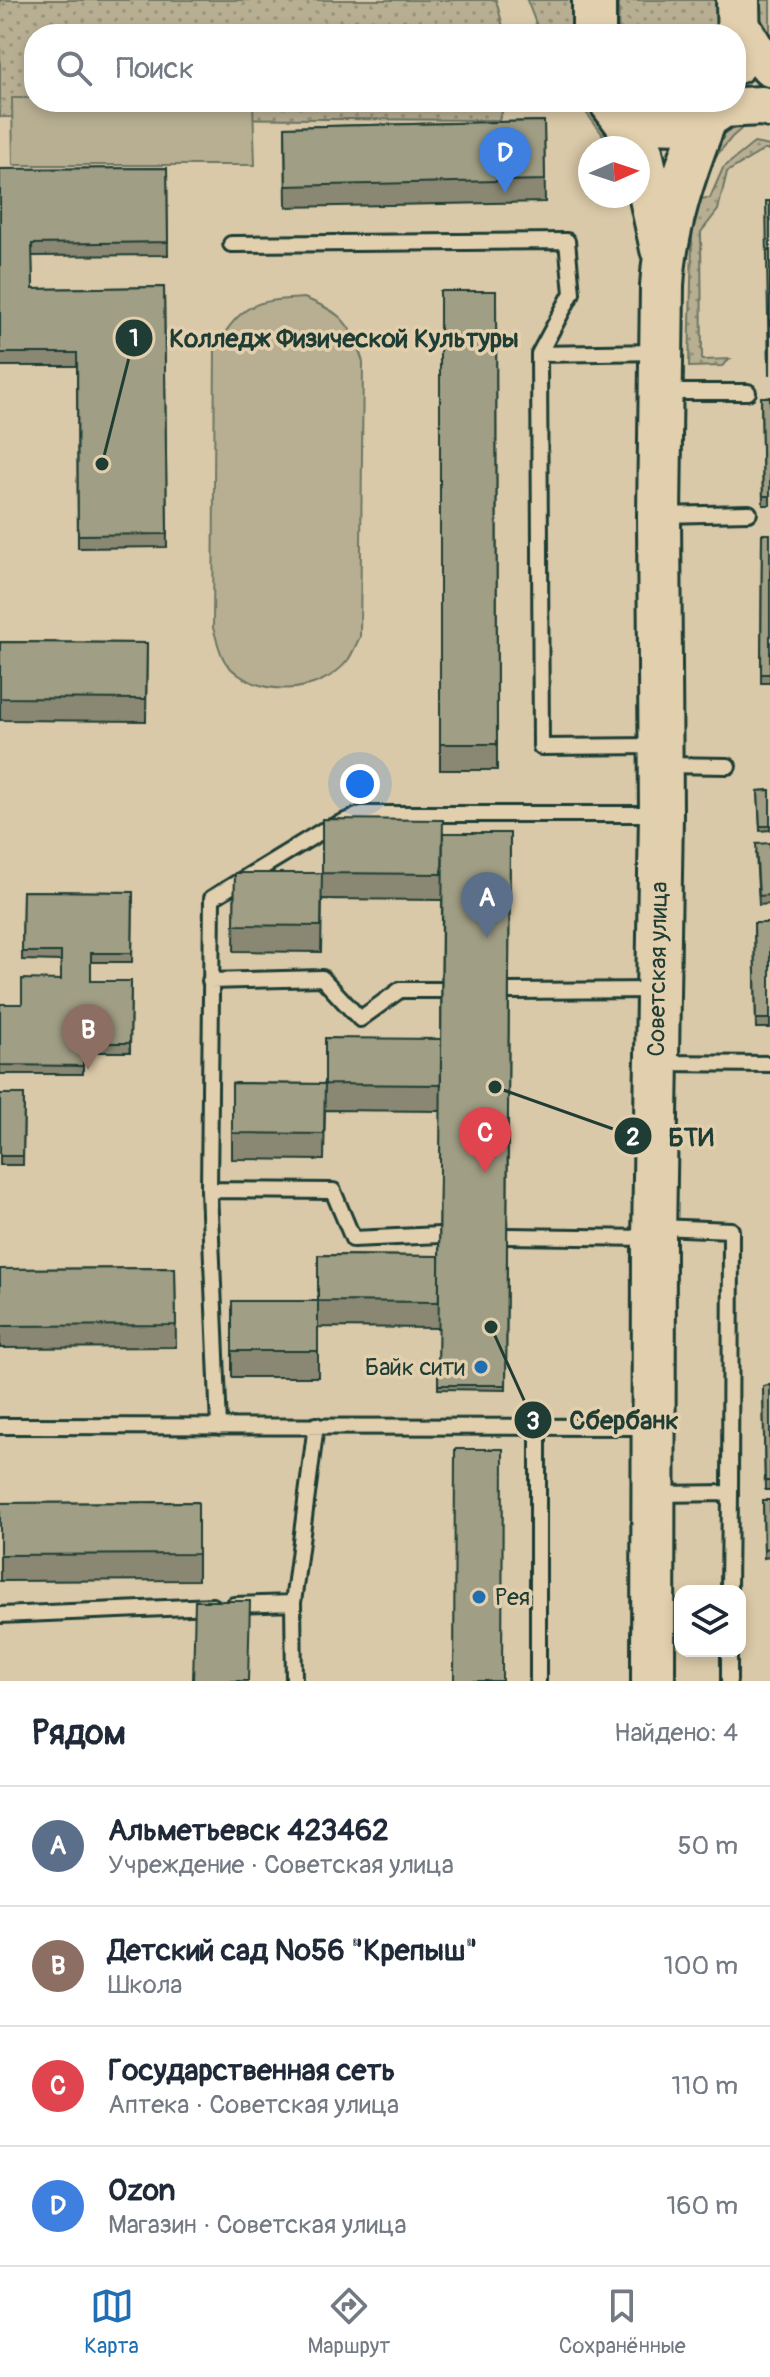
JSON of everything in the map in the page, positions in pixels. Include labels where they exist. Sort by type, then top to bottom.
[{"type":"main road","points":[[619,112],[638,138],[664,258]]},
{"type":"main road","points":[[626,112],[631,116],[690,121],[710,112]]},
{"type":"main road","points":[[664,258],[689,161],[715,112]]},
{"type":"main road","name":"Советская улица","points":[[653,1681],[654,1232],[661,814],[660,372],[664,258]]},
{"type":"street","points":[[746,39],[770,67]]},
{"type":"street","points":[[746,107],[770,108]]},
{"type":"lane","points":[[231,244],[567,241],[572,293],[539,354],[541,747],[661,755],[728,766]]},
{"type":"lane","points":[[539,354],[660,372],[748,392]]},
{"type":"lane","points":[[659,516],[749,513]]},
{"type":"lane","points":[[219,1427],[209,1190],[212,898],[322,831],[362,814],[661,814]]},
{"type":"lane","points":[[210,981],[322,978],[360,1019],[400,990],[442,990]]},
{"type":"lane","points":[[509,991],[657,990]]},
{"type":"lane","points":[[657,1063],[770,1064]]},
{"type":"lane","points":[[209,1190],[333,1191],[353,1239],[440,1235]]},
{"type":"lane","points":[[507,1236],[731,1230],[729,1585]]},
{"type":"lane","points":[[294,1681],[293,1603],[316,1425]]},
{"type":"lane","points":[[0,1426],[653,1427]]},
{"type":"lane","points":[[538,1426],[538,1681]]},
{"type":"lane","points":[[653,1494],[730,1493]]},
{"type":"lane","points":[[0,1615],[293,1603]]},
{"type":"lane","points":[[729,1657],[729,1681]]},
{"type":"shaded area","points":[[0,0],[496,0],[502,24],[24,24],[24,112],[502,112],[499,120],[0,117]]},
{"type":"shaded area","points":[[527,0],[570,0],[580,24],[536,24]]},
{"type":"shaded area","points":[[619,0],[720,0],[720,24],[618,24]]},
{"type":"shaded area","points":[[751,0],[770,0],[770,50]]},
{"type":"shaded area","points":[[12,98],[24,98],[24,112],[253,112],[255,165],[13,165]]},
{"type":"shaded area","points":[[586,112],[603,112],[612,136],[604,136]]},
{"type":"shaded area","points":[[755,117],[732,137],[701,174],[723,121]]},
{"type":"shaded area","points":[[754,143],[770,146],[770,150],[764,150],[727,172],[718,210],[701,232],[702,360],[730,359],[722,366],[689,367],[693,199],[710,198],[723,168]]},
{"type":"shaded area","points":[[304,298],[328,309],[343,321],[354,337],[363,362],[360,637],[348,660],[321,681],[305,686],[270,687],[238,675],[226,663],[213,628],[215,347],[234,321],[251,307]]},
{"type":"building","points":[[544,121],[545,180],[286,186],[285,127]]},
{"type":"building","points":[[167,168],[168,242],[32,244],[33,289],[164,287],[167,534],[78,535],[77,353],[0,353],[0,169]]},
{"type":"building","points":[[766,201],[770,201],[770,374],[769,374]]},
{"type":"building","points":[[440,291],[496,291],[497,744],[440,744]]},
{"type":"building","points":[[761,397],[770,397],[770,496],[763,496]]},
{"type":"building","points":[[762,534],[770,534],[770,674],[761,674]]},
{"type":"building","points":[[0,642],[147,643],[146,699],[0,698]]},
{"type":"building","points":[[770,790],[770,826],[760,826],[758,791]]},
{"type":"building","points":[[322,819],[443,820],[442,874],[322,873]]},
{"type":"building","points":[[443,833],[510,833],[506,1385],[438,1385]]},
{"type":"building","points":[[770,843],[770,895],[759,896],[756,844]]},
{"type":"building","points":[[235,873],[322,873],[321,926],[234,925]]},
{"type":"building","points":[[23,891],[133,892],[132,953],[91,953],[91,981],[131,981],[130,1043],[83,1043],[83,1066],[0,1065],[0,1004],[22,1004],[22,979],[61,980],[61,952],[22,952]]},
{"type":"building","points":[[754,923],[770,923],[770,1019],[756,1019]]},
{"type":"building","points":[[325,1038],[441,1039],[441,1085],[325,1084]]},
{"type":"building","points":[[232,1083],[325,1084],[324,1134],[232,1133]]},
{"type":"building","points":[[0,1094],[24,1094],[23,1156],[0,1156]]},
{"type":"building","points":[[318,1255],[439,1256],[439,1302],[318,1301]]},
{"type":"building","points":[[175,1268],[176,1325],[0,1326],[0,1269]]},
{"type":"building","points":[[232,1301],[318,1301],[318,1351],[232,1351]]},
{"type":"building","points":[[770,1385],[770,1481],[765,1481],[763,1386]]},
{"type":"building","points":[[455,1449],[503,1449],[502,1681],[454,1681]]},
{"type":"building","points":[[763,1500],[770,1500],[770,1548],[764,1549]]},
{"type":"building","points":[[198,1502],[198,1554],[0,1555],[0,1503]]},
{"type":"building","points":[[195,1601],[250,1601],[248,1681],[193,1681]]},
{"type":"place","name":"Ozon","points":[[505,193]]},
{"type":"place","name":"Колледж Физической Культуры","points":[[102,464]]},
{"type":"place","name":"Альметьевск 423462","points":[[487,938]]},
{"type":"place","name":"Детский сад №56 \"Крепыш\"","points":[[88,1070]]},
{"type":"place","name":"БТИ","points":[[495,1087]]},
{"type":"place","name":"Государственная сеть","points":[[485,1173]]},
{"type":"place","name":"Сбербанк","points":[[491,1327]]},
{"type":"place","name":"Байк сити","points":[[481,1367]]},
{"type":"place","name":"Рея","points":[[479,1597]]}]
